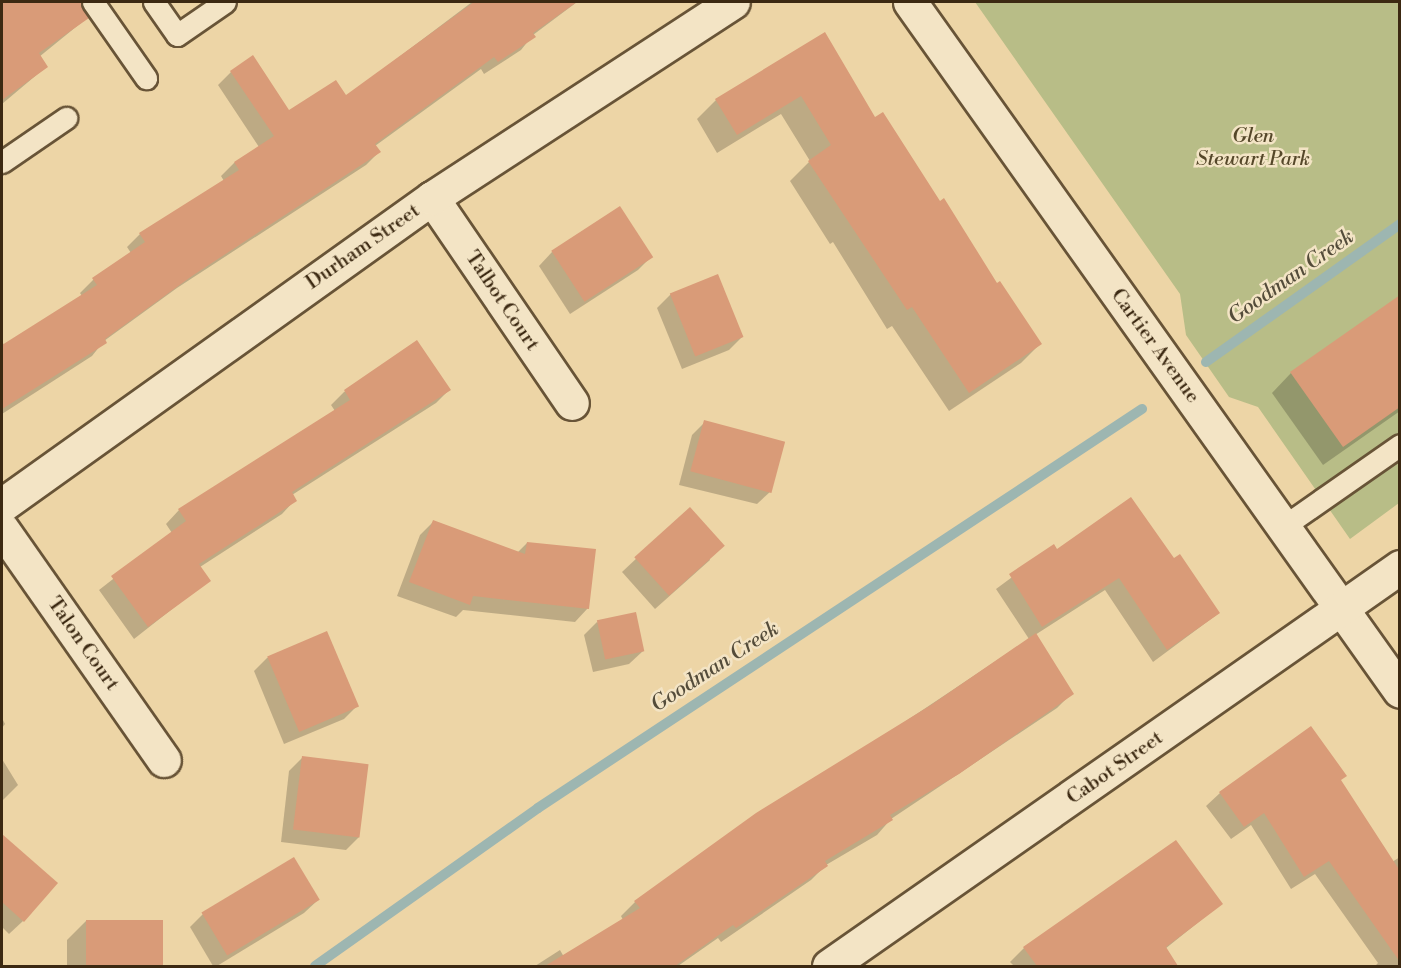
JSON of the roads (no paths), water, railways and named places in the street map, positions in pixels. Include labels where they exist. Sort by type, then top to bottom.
[{"type":"street","name":"Durham Street","points":[[2,505],[432,198],[733,2]]},
{"type":"street","name":"Cartier Avenue","points":[[910,2],[1400,691]]},
{"type":"street","name":"Talbot Court","points":[[432,198],[572,403]]},
{"type":"street","name":"Talon Court","points":[[2,529],[164,760]]},
{"type":"street","name":"Cabot Street","points":[[829,966],[1400,567]]},
{"type":"lane","points":[[93,2],[146,78]]},
{"type":"lane","points":[[154,2],[177,35],[225,2]]},
{"type":"lane","points":[[2,162],[66,118]]},
{"type":"lane","points":[[1284,526],[1400,445]]},
{"type":"waterway","name":"Goodman Creek","points":[[1206,362],[1400,224]]},
{"type":"waterway","name":"Goodman Creek","points":[[315,966],[538,808],[1142,409]]},
{"type":"park label","name":"Glen Stewart Park","points":[[1253,148]]}]
